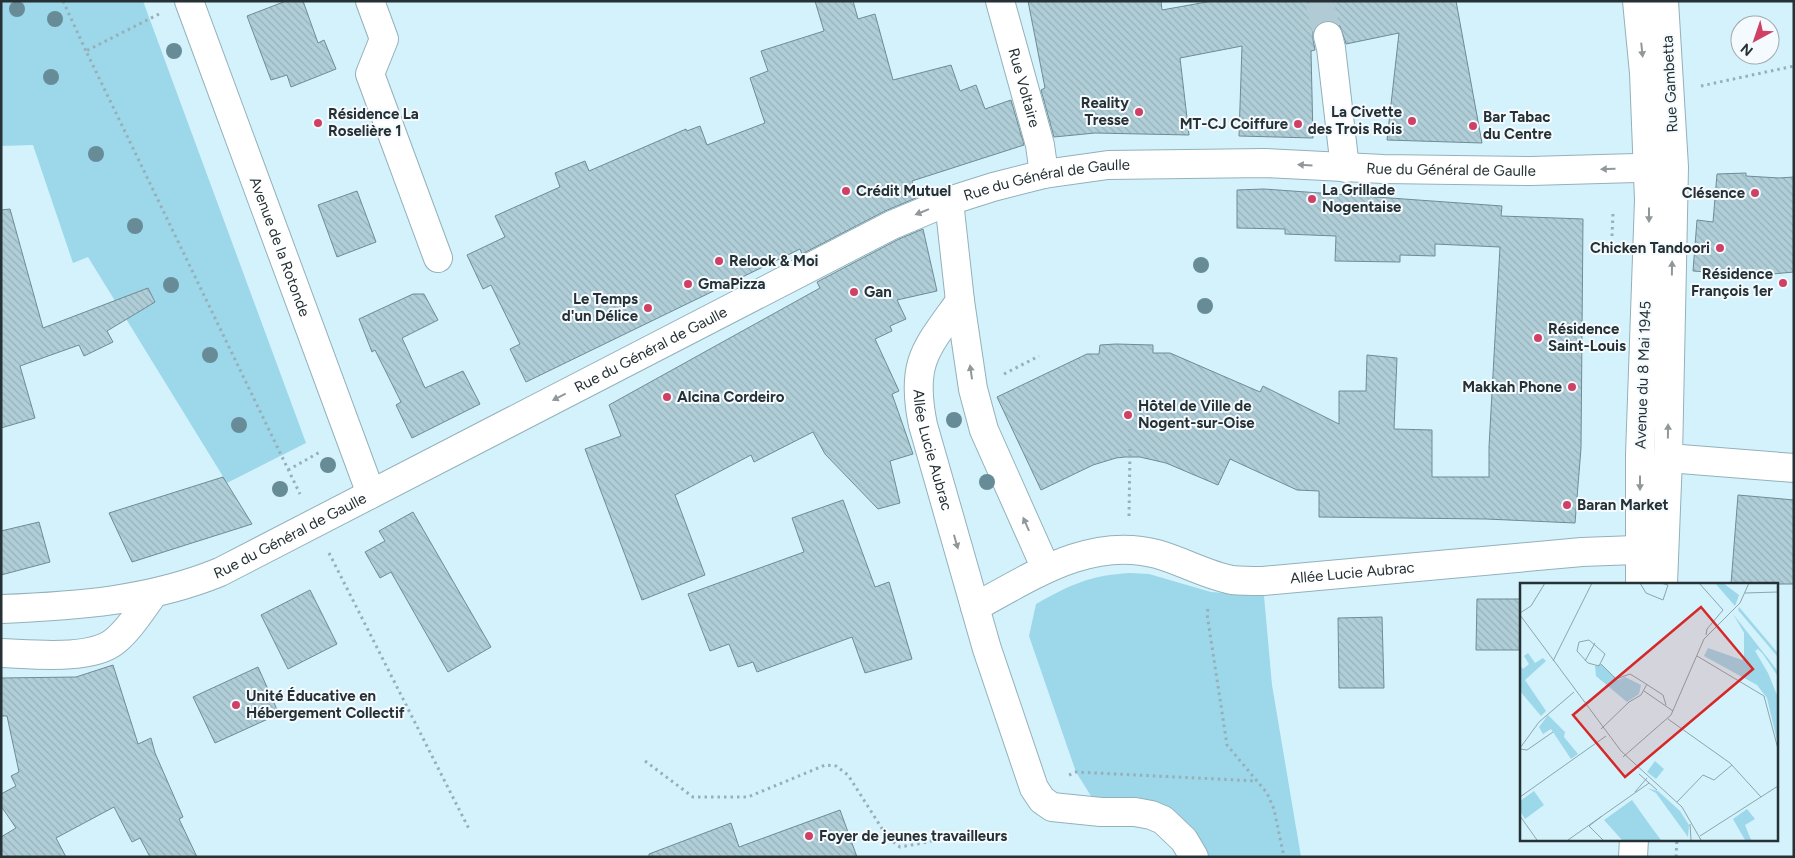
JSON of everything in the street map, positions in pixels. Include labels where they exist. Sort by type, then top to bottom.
[{"type":"street","points":[[370,1],[384,39],[370,74],[438,258]]},
{"type":"street","name":"Rue Voltaire","points":[[1000,1],[1040,145],[1044,174]]},
{"type":"street","name":"Rue Gambetta","points":[[1637,1],[1644,73],[1661,167]]},
{"type":"street","name":"Rue Gambetta","points":[[1661,167],[1666,25],[1664,1]]},
{"type":"street","name":"Avenue de la Rotonde","points":[[178,6],[372,494]]},
{"type":"street","points":[[1328,36],[1345,168]]},
{"type":"street","name":"Rue du Général de Gaulle","points":[[1,609],[126,599],[174,589],[220,572],[892,225],[949,201],[993,187],[1044,174],[1108,165],[1265,163],[1345,168],[1531,171],[1661,167]]},
{"type":"street","name":"Avenue du 8 Mai 1945","points":[[1640,583],[1652,550],[1668,458],[1661,167]]},
{"type":"street","name":"Avenue du 8 Mai 1945","points":[[1661,167],[1649,232],[1641,408],[1652,550],[1663,583]]},
{"type":"street","points":[[949,201],[960,301],[973,389],[982,422],[1046,569]]},
{"type":"street","name":"Allée Lucie Aubrac","points":[[960,301],[924,353],[920,368],[919,404],[923,425],[975,607],[1034,788],[1042,800],[1052,807],[1101,812],[1135,812],[1151,815],[1163,820],[1184,840],[1194,857]]},
{"type":"street","points":[[1668,458],[1794,468]]},
{"type":"street","name":"Allée Lucie Aubrac","points":[[975,607],[1046,569],[1080,555],[1097,551],[1137,550],[1156,554],[1230,580],[1263,581],[1582,552],[1652,550]]},
{"type":"street","points":[[1,653],[70,654],[90,652],[104,648],[124,632],[154,593]]},
{"type":"street","points":[[1633,857],[1634,840]]},
{"type":"path","points":[[63,1],[314,524],[469,829]]},
{"type":"path","points":[[86,51],[178,6]]},
{"type":"path","points":[[1128,550],[1130,450]]},
{"type":"path","points":[[1214,574],[1207,614],[1227,745],[1267,793],[1274,809],[1284,857]]},
{"type":"path","points":[[645,761],[693,797],[748,797],[825,765],[836,766],[848,775],[888,838],[900,847],[951,836]]},
{"type":"path","points":[[1034,788],[1076,772],[1257,781]]},
{"type":"path","points":[[1676,857],[1678,840]]},
{"type":"shaded area","points":[[1,1],[143,1],[306,443],[227,483],[88,257],[73,263],[33,145],[1,146]]},
{"type":"shaded area","points":[[1130,573],[1149,574],[1211,592],[1264,596],[1272,685],[1301,857],[1194,857],[1184,840],[1101,812],[1076,772],[1029,636],[1036,604],[1059,591],[1081,582],[1103,576]]},
{"type":"building","points":[[286,1],[303,1],[318,43],[324,40],[336,69],[291,87],[287,75],[271,80],[247,16]]},
{"type":"building","points":[[815,1],[853,1],[858,19],[875,14],[893,80],[951,65],[960,91],[976,85],[985,109],[1011,100],[1024,145],[912,181],[916,198],[885,211],[802,254],[800,249],[526,382],[510,349],[520,344],[491,285],[483,289],[467,255],[505,237],[495,216],[560,187],[555,173],[585,161],[589,171],[686,129],[687,131],[700,126],[707,145],[765,123],[750,78],[768,71],[761,51],[824,31]]},
{"type":"building","points":[[1028,1],[1161,1],[1162,10],[1212,1],[1456,1],[1482,143],[1387,140],[1399,33],[1346,44],[1340,26],[1333,21],[1325,21],[1318,24],[1313,31],[1315,50],[1311,51],[1313,138],[1239,136],[1242,46],[1180,58],[1189,135],[1095,133],[1054,137],[1041,90],[1045,88]]},
{"type":"building","points":[[1746,173],[1746,176],[1794,177],[1794,272],[1740,277],[1740,274],[1693,271],[1697,220],[1713,222],[1717,174]]},
{"type":"building","points":[[1264,189],[1502,206],[1501,216],[1583,219],[1581,448],[1575,523],[1486,519],[1319,517],[1319,491],[1297,490],[1230,459],[1218,485],[1166,463],[1140,457],[1125,457],[1093,465],[1041,490],[997,397],[1087,354],[1099,354],[1100,345],[1116,344],[1153,345],[1153,353],[1170,353],[1260,392],[1263,386],[1339,424],[1339,391],[1366,391],[1367,355],[1397,358],[1394,429],[1432,430],[1432,477],[1489,477],[1500,247],[1435,244],[1435,256],[1400,255],[1400,262],[1335,261],[1336,236],[1285,234],[1285,229],[1237,228],[1237,190]]},
{"type":"building","points":[[357,191],[376,242],[337,257],[318,205]]},
{"type":"building","points":[[10,209],[43,328],[148,288],[155,302],[107,331],[113,342],[84,356],[79,345],[20,366],[35,418],[1,428],[1,210]]},
{"type":"building","points":[[923,229],[937,291],[897,300],[906,319],[890,326],[892,331],[875,339],[899,391],[892,394],[913,454],[890,461],[900,503],[878,509],[825,454],[813,432],[754,462],[751,455],[675,495],[705,575],[642,600],[585,449],[621,436],[609,405],[820,288],[817,282],[899,239]]},
{"type":"building","points":[[413,294],[424,294],[438,320],[402,338],[425,388],[463,371],[480,404],[412,438],[396,405],[401,402],[375,350],[372,352],[359,319]]},
{"type":"building","points":[[223,477],[252,524],[132,562],[109,513]]},
{"type":"building","points":[[1738,495],[1794,500],[1794,584],[1731,583]]},
{"type":"building","points":[[843,500],[875,587],[889,582],[912,659],[865,673],[852,637],[757,672],[753,662],[738,667],[729,644],[710,651],[688,594],[804,552],[792,518]]},
{"type":"building","points":[[413,512],[491,647],[448,672],[391,572],[380,578],[365,552],[385,541],[379,531]]},
{"type":"building","points":[[39,522],[50,562],[1,575],[1,531]]},
{"type":"building","points":[[310,590],[337,644],[288,669],[261,615]]},
{"type":"building","points":[[1477,599],[1520,599],[1520,650],[1476,650]]},
{"type":"building","points":[[1382,617],[1384,688],[1339,688],[1338,618]]},
{"type":"building","points":[[113,665],[138,744],[151,738],[155,753],[183,817],[179,819],[197,857],[150,857],[140,838],[132,842],[114,807],[56,838],[66,857],[1,857],[1,837],[16,828],[1,806],[1,794],[16,786],[11,776],[19,772],[7,716],[1,716],[1,678],[76,677]]},
{"type":"building","name":"Unité Éducative en Hébergement Collectif","points":[[258,667],[279,714],[215,743],[193,697]]},
{"type":"building","name":"Foyer de jeunes travailleurs","points":[[840,810],[857,857],[649,857],[649,854],[731,823],[739,847]]},
{"type":"tunnel","points":[[1319,1],[1328,36]]},
{"type":"place","name":"Reality Tresse","points":[[1139,112]]},
{"type":"place","name":"La Civette des Trois Rois","points":[[1412,121]]},
{"type":"place","name":"Résidence La Roselière 1","points":[[318,123]]},
{"type":"place","name":"MT-CJ Coiffure","points":[[1298,124]]},
{"type":"place","name":"Bar Tabac du Centre","points":[[1473,126]]},
{"type":"place","name":"Crédit Mutuel","points":[[846,191]]},
{"type":"place","name":"Clésence","points":[[1755,193]]},
{"type":"place","name":"La Grillade Nogentaise","points":[[1312,199]]},
{"type":"place","name":"Chicken Tandoori","points":[[1720,248]]},
{"type":"place","name":"Relook & Moi","points":[[719,261]]},
{"type":"place","name":"Résidence François 1er","points":[[1783,283]]},
{"type":"place","name":"GmaPizza","points":[[688,284]]},
{"type":"place","name":"Gan","points":[[854,292]]},
{"type":"place","name":"Le Temps d'un Délice","points":[[648,308]]},
{"type":"place","name":"Résidence Saint-Louis","points":[[1538,338]]},
{"type":"place","name":"Makkah Phone","points":[[1572,387]]},
{"type":"place","name":"Alcina Cordeiro","points":[[667,397]]},
{"type":"place","name":"Hôtel de Ville de Nogent-sur-Oise","points":[[1128,415]]},
{"type":"place","name":"Baran Market","points":[[1567,505]]},
{"type":"place","name":"Unité Éducative en Hébergement Collectif","points":[[236,705]]},
{"type":"place","name":"Foyer de jeunes travailleurs","points":[[809,836]]}]
